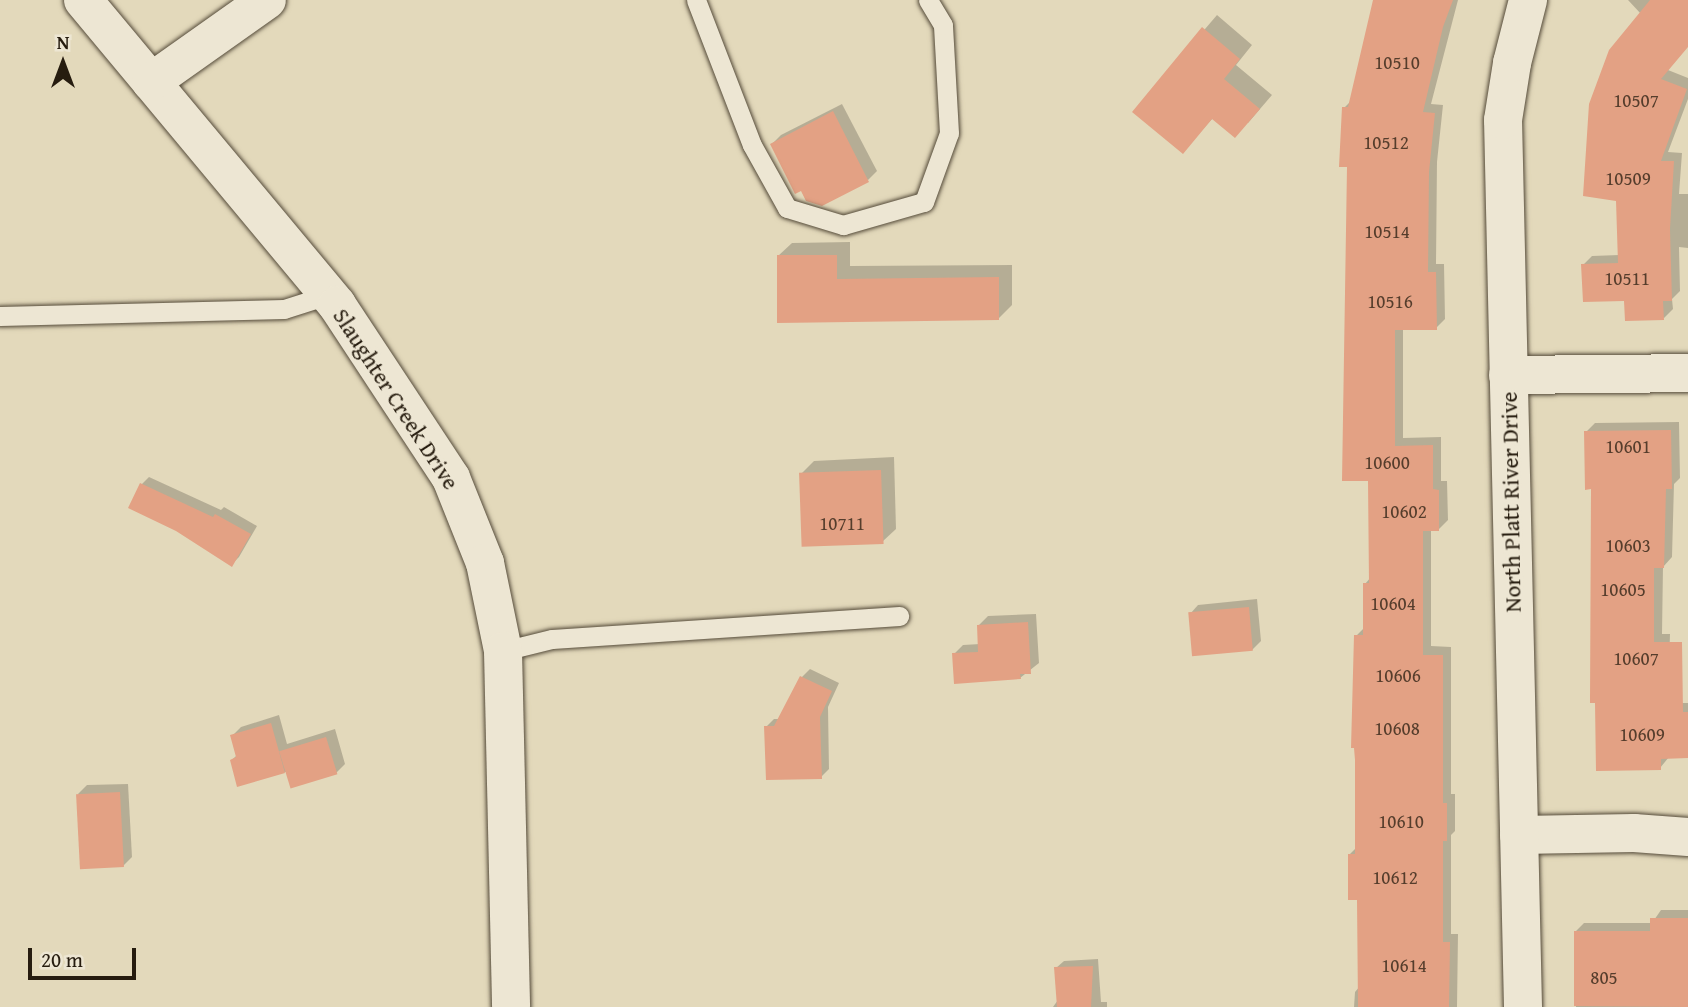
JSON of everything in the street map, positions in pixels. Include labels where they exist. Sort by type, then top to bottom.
[{"type":"street","name":"Slaughter Creek Drive","points":[[83,0],[328,295],[451,478],[485,563],[503,651],[511,1007]]},
{"type":"street","points":[[152,82],[267,0]]},
{"type":"street","name":"North Platt River Drive","points":[[1523,1007],[1503,120],[1514,51],[1528,0]]},
{"type":"street","points":[[1508,375],[1688,373]]},
{"type":"street","points":[[1519,835],[1634,833],[1688,837]]},
{"type":"lane","points":[[696,0],[752,145],[787,208],[843,225],[924,202],[949,133],[943,25],[928,0]]},
{"type":"lane","points":[[0,316],[284,309],[328,295]]},
{"type":"lane","points":[[503,651],[552,639],[899,616]]},
{"type":"building","points":[[1373,0],[1453,0],[1443,27],[1423,112],[1435,113],[1429,172],[1428,272],[1436,272],[1437,330],[1395,330],[1395,446],[1433,445],[1433,489],[1439,490],[1439,531],[1423,531],[1423,655],[1443,655],[1443,803],[1447,803],[1447,841],[1443,841],[1443,942],[1450,942],[1449,1007],[1358,1007],[1357,900],[1348,900],[1348,854],[1355,854],[1355,760],[1354,748],[1351,748],[1354,635],[1363,635],[1363,583],[1369,583],[1368,481],[1342,481],[1347,167],[1339,167],[1342,107],[1348,107]]},
{"type":"building","points":[[1650,0],[1688,0],[1688,47],[1661,79],[1687,89],[1661,161],[1674,161],[1670,229],[1672,301],[1663,301],[1664,320],[1625,321],[1624,301],[1583,302],[1581,264],[1618,263],[1616,201],[1583,196],[1589,104],[1609,50]]},
{"type":"building","points":[[1202,27],[1240,59],[1224,79],[1260,109],[1235,138],[1212,119],[1183,154],[1132,112]]},
{"type":"building","points":[[833,111],[869,182],[822,206],[806,201],[801,191],[795,194],[770,144]]},
{"type":"building","points":[[777,255],[837,255],[837,279],[999,277],[999,320],[777,323]]},
{"type":"building","points":[[1671,430],[1672,489],[1666,489],[1664,568],[1654,568],[1654,642],[1682,642],[1683,712],[1688,712],[1688,758],[1661,759],[1661,770],[1596,771],[1595,703],[1590,703],[1591,489],[1585,490],[1584,431]]},
{"type":"building","points":[[881,470],[884,544],[802,547],[799,473]]},
{"type":"building","points":[[140,483],[213,517],[215,514],[251,534],[232,567],[176,531],[128,508]]},
{"type":"building","points":[[1249,607],[1253,651],[1192,656],[1188,612]]},
{"type":"building","points":[[1028,622],[1031,674],[1020,674],[1021,679],[954,684],[952,653],[978,652],[977,625]]},
{"type":"building","points":[[800,676],[832,691],[820,717],[822,779],[766,780],[764,726],[774,726]]},
{"type":"building","points":[[271,723],[285,773],[237,787],[230,760],[236,757],[230,735]]},
{"type":"building","points":[[326,737],[337,774],[291,789],[279,751]]},
{"type":"building","points":[[120,792],[124,867],[80,869],[76,794]]},
{"type":"building","points":[[1650,918],[1688,918],[1688,1007],[1574,1006],[1574,931],[1650,931]]},
{"type":"building","points":[[1093,966],[1091,1007],[1057,1007],[1054,967]]}]
